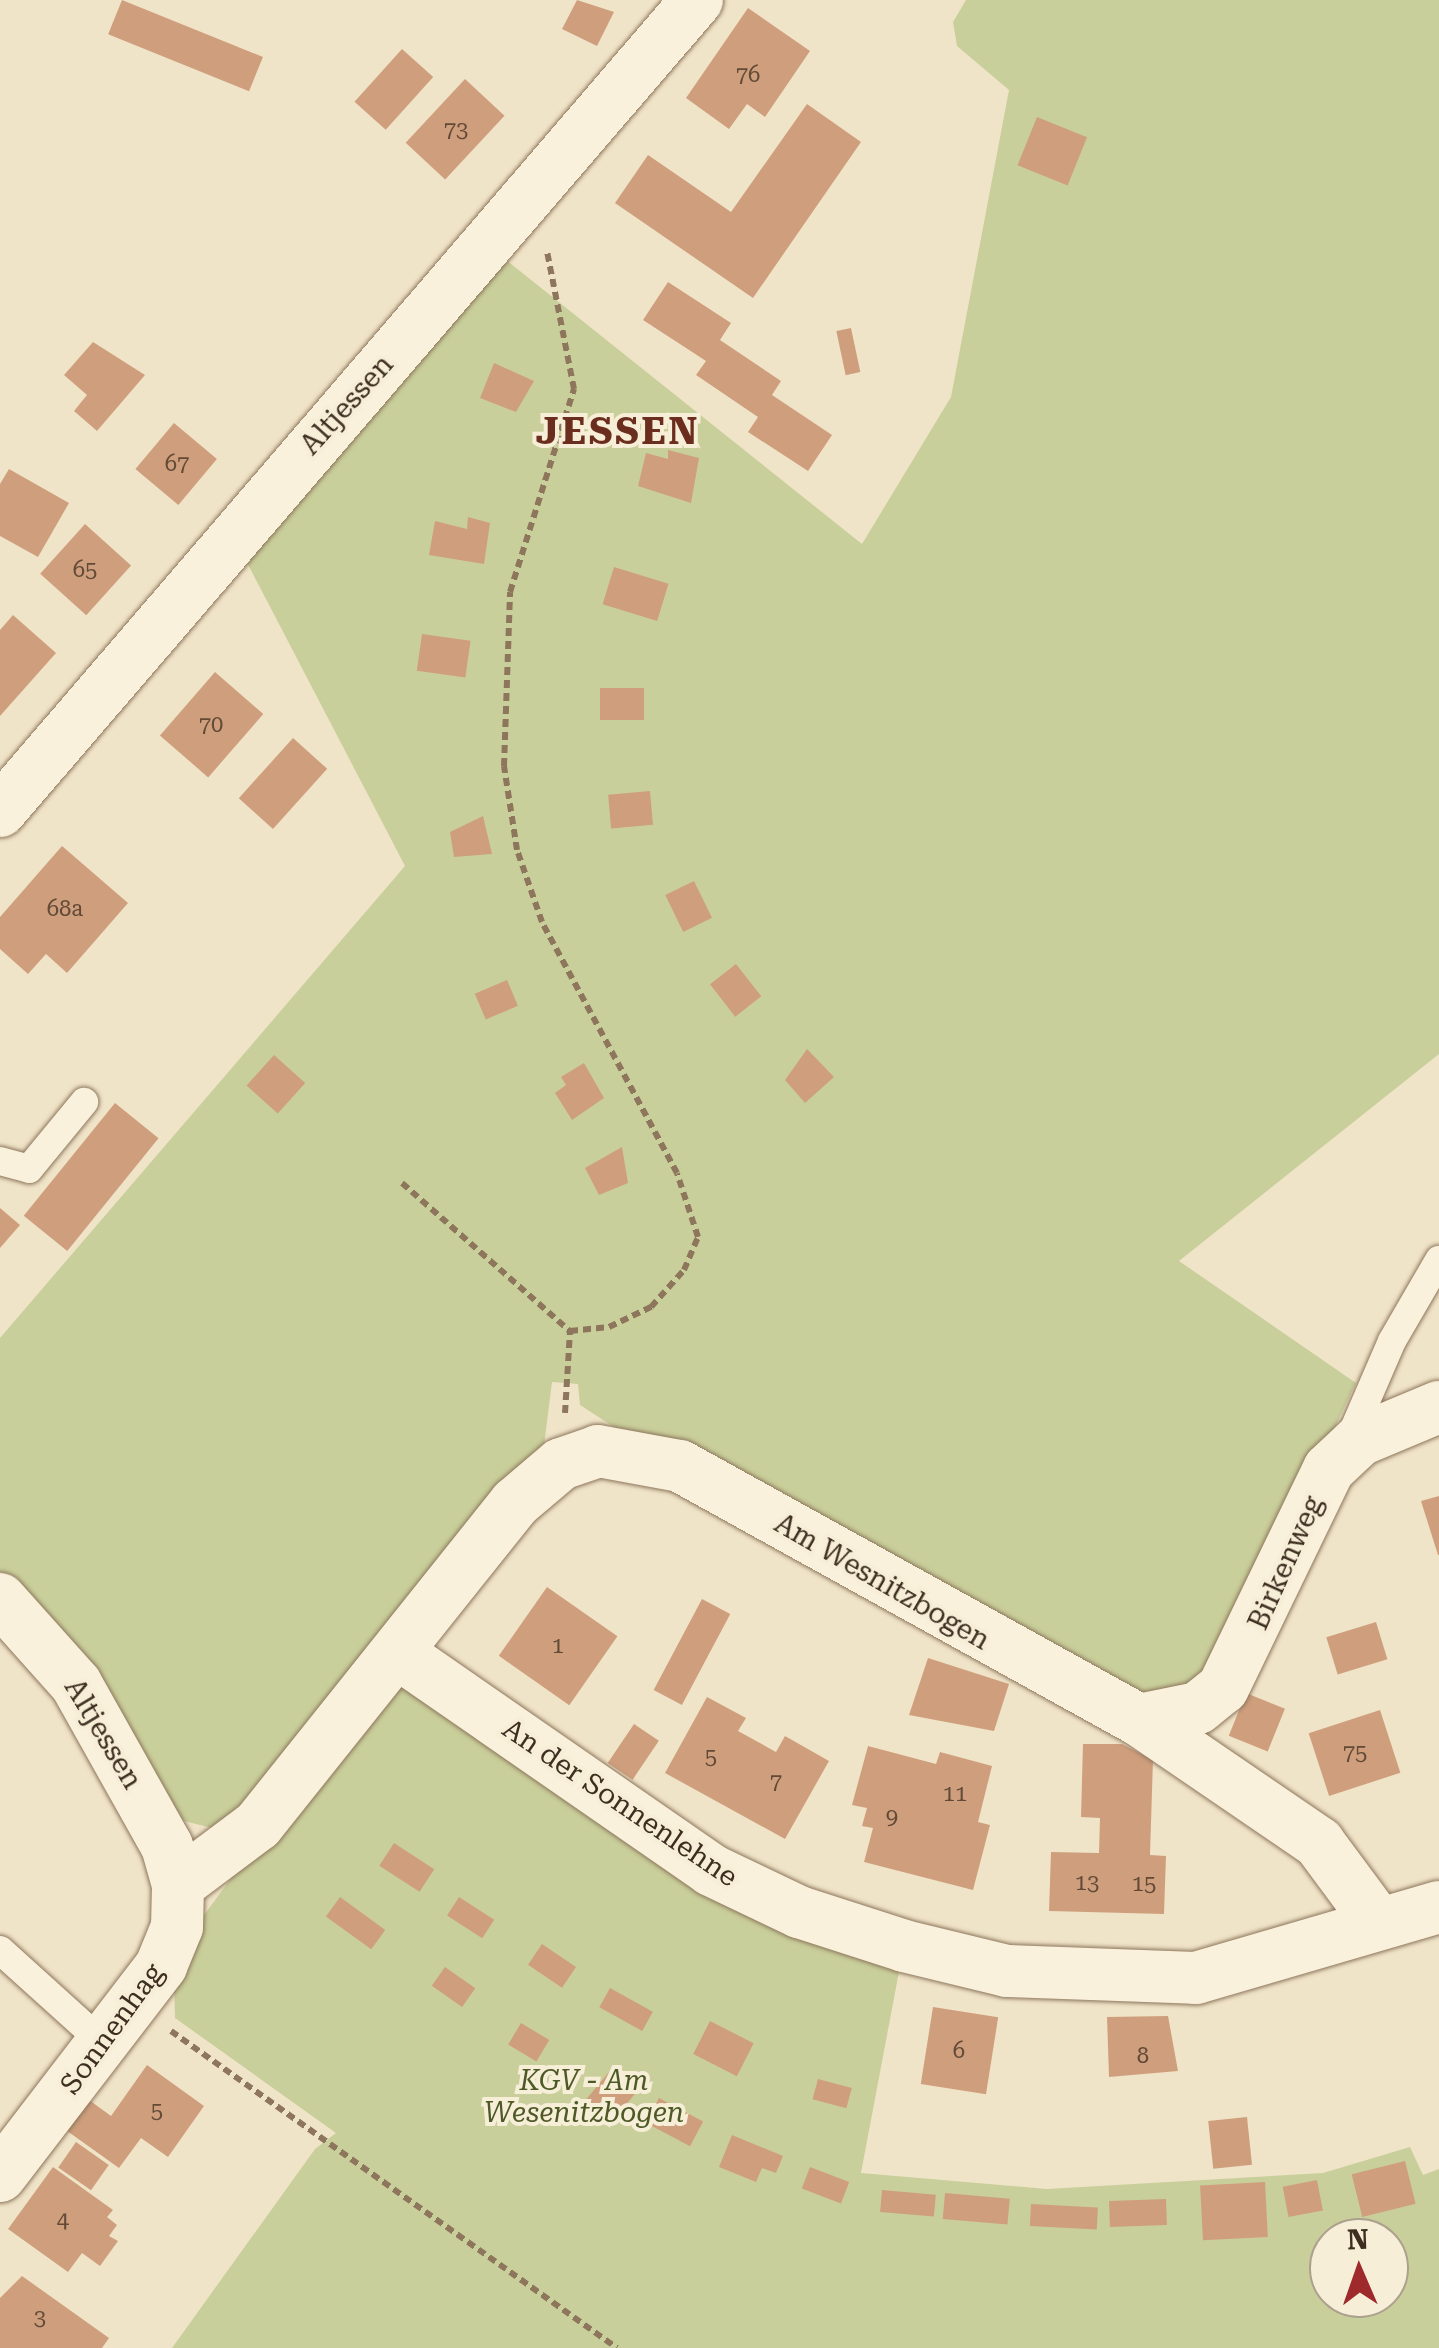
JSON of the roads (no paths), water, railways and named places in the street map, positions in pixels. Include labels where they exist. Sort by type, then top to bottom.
[{"type":"street","name":"Altjessen","points":[[0,811],[697,0]]},
{"type":"street","points":[[1344,1451],[1439,1407]]},
{"type":"street","name":"Am Wesnitzbogen","points":[[398,1653],[515,1503],[562,1464],[598,1451],[680,1466],[1139,1720],[1319,1842],[1376,1920]]},
{"type":"street","name":"Birkenweg","points":[[1139,1720],[1198,1708],[1223,1688],[1344,1451]]},
{"type":"street","name":"Altjessen","points":[[0,1600],[76,1684],[167,1846],[178,1886]]},
{"type":"street","points":[[178,1886],[258,1825],[398,1653]]},
{"type":"street","name":"An der Sonnenlehne","points":[[398,1653],[711,1870],[800,1912],[904,1946],[1008,1972],[1196,1978],[1376,1920],[1439,1907]]},
{"type":"street","name":"Sonnenhag","points":[[0,2176],[118,2024],[177,1928],[178,1886]]},
{"type":"lane","points":[[0,1161],[29,1169],[84,1102]]},
{"type":"lane","points":[[1344,1451],[1392,1341],[1439,1260]]},
{"type":"lane","points":[[0,1950],[118,2024]]},
{"type":"district","name":"JESSEN","points":[[618,432]]},
{"type":"park label","name":"KGV - Am Wesenitzbogen","points":[[584,2097]]}]
